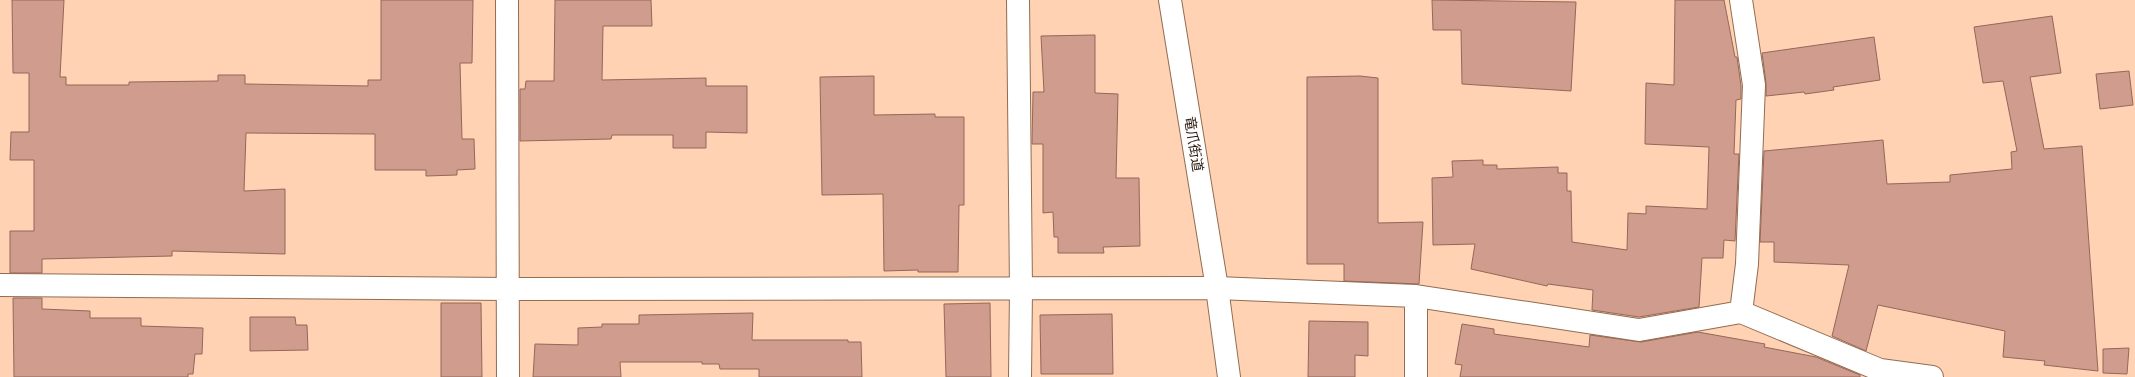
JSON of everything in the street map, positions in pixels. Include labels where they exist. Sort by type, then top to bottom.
[{"type":"street","points":[[507,0],[508,377]]},
{"type":"street","points":[[1018,0],[1021,289],[1020,377]]},
{"type":"street","name":"竜爪街道","points":[[1170,0],[1217,288],[1229,377]]},
{"type":"street","points":[[1741,0],[1754,85],[1747,264],[1741,312]]},
{"type":"street","points":[[0,285],[508,289],[1217,288],[1416,296],[1639,330],[1741,312],[1878,374],[1932,377]]},
{"type":"street","points":[[1416,296],[1416,377]]},
{"type":"building","points":[[12,0],[64,0],[60,77],[66,77],[66,85],[129,85],[129,82],[218,81],[218,75],[245,75],[245,84],[368,86],[368,80],[381,80],[381,0],[473,0],[472,63],[460,63],[462,139],[474,139],[475,169],[457,170],[457,175],[426,176],[426,170],[375,170],[375,134],[246,133],[244,191],[285,189],[285,254],[172,251],[172,256],[42,259],[42,273],[10,273],[10,231],[34,231],[34,160],[10,160],[11,132],[29,132],[29,73],[13,73]]},
{"type":"building","points":[[555,0],[651,0],[652,26],[603,26],[602,80],[706,78],[706,86],[747,86],[747,133],[706,132],[706,148],[673,148],[673,135],[612,135],[611,139],[520,141],[520,89],[525,89],[526,81],[554,81]]},
{"type":"building","points":[[1432,0],[1576,2],[1571,91],[1462,84],[1461,30],[1433,30]]},
{"type":"building","points":[[1675,0],[1724,0],[1735,57],[1737,57],[1741,86],[1741,99],[1736,100],[1734,154],[1739,154],[1735,241],[1724,240],[1723,258],[1702,258],[1699,307],[1639,317],[1592,310],[1593,290],[1548,284],[1547,286],[1471,269],[1475,244],[1433,245],[1432,178],[1453,177],[1452,161],[1483,160],[1483,165],[1497,165],[1497,169],[1558,167],[1558,173],[1567,173],[1567,191],[1571,191],[1572,242],[1627,250],[1628,213],[1646,214],[1646,206],[1707,209],[1709,147],[1645,144],[1646,83],[1674,85]]},
{"type":"building","points":[[2052,16],[2061,73],[2030,77],[2044,149],[2082,146],[2098,371],[2044,365],[2045,361],[2003,357],[2005,331],[1878,305],[1866,351],[1832,336],[1849,265],[1774,262],[1774,242],[1760,242],[1764,151],[1883,140],[1887,184],[1950,182],[1950,175],[2012,169],[2011,152],[2017,151],[2003,81],[1983,83],[1974,27]]},
{"type":"building","points":[[1095,35],[1095,93],[1118,94],[1116,178],[1139,178],[1140,246],[1103,247],[1104,253],[1058,253],[1058,237],[1054,237],[1053,212],[1043,213],[1043,144],[1032,144],[1033,92],[1044,92],[1041,36]]},
{"type":"building","points":[[1874,37],[1880,80],[1833,87],[1834,90],[1805,94],[1804,92],[1766,96],[1766,83],[1762,53]]},
{"type":"building","points":[[2129,71],[2133,105],[2100,109],[2096,74]]},
{"type":"building","points":[[874,76],[874,115],[935,114],[935,117],[964,117],[964,205],[959,205],[958,272],[918,272],[918,270],[884,271],[883,194],[822,195],[820,77]]},
{"type":"building","points":[[1360,76],[1378,78],[1378,223],[1423,222],[1419,284],[1344,281],[1344,264],[1307,264],[1307,77]]},
{"type":"building","points":[[13,298],[42,298],[42,309],[90,311],[90,318],[141,318],[141,326],[203,328],[202,354],[195,354],[193,374],[188,374],[188,377],[14,377]]},
{"type":"building","points":[[441,303],[481,303],[482,377],[441,377]]},
{"type":"building","points":[[990,303],[991,377],[946,377],[944,304]]},
{"type":"building","points":[[753,313],[752,340],[848,340],[848,342],[861,342],[862,377],[759,377],[759,369],[720,369],[719,364],[702,364],[702,362],[620,362],[621,377],[533,377],[535,344],[578,345],[578,328],[602,327],[602,324],[639,324],[639,315]]},
{"type":"building","points":[[1112,314],[1113,374],[1041,374],[1040,315]]},
{"type":"building","points":[[250,317],[295,317],[296,325],[307,325],[308,350],[250,351]]},
{"type":"building","points":[[1309,321],[1368,322],[1368,356],[1355,355],[1355,377],[1308,377]]},
{"type":"building","points":[[1462,324],[1494,329],[1494,334],[1589,347],[1590,335],[1641,342],[1698,332],[1765,344],[1764,347],[1816,357],[1860,375],[1860,377],[1460,377],[1462,365],[1455,364]]},
{"type":"building","points":[[2129,348],[2127,374],[2103,373],[2103,349]]}]
